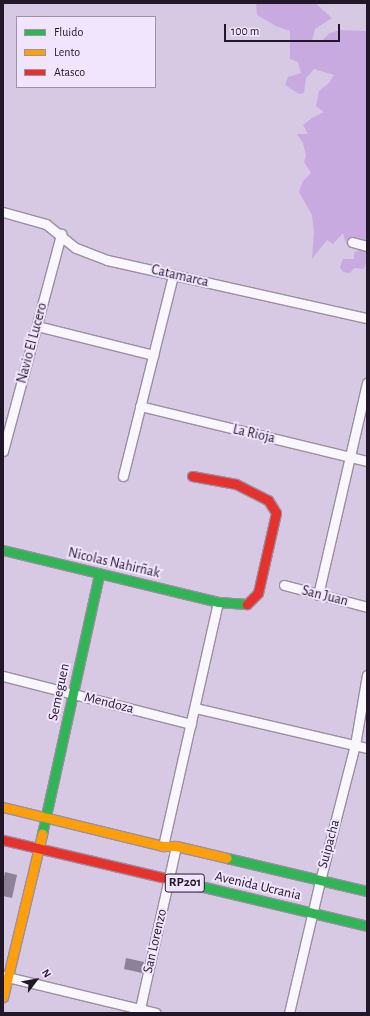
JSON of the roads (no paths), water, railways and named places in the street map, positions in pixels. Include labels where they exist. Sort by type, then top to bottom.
[{"type":"street","name":"Catamarca","points":[[3,212],[46,224],[61,234],[76,248],[107,260],[367,318]]},
{"type":"street","name":"Navio El Lucero","points":[[3,451],[61,234]]},
{"type":"street","points":[[352,242],[367,246]]},
{"type":"street","points":[[123,476],[173,275]]},
{"type":"street","points":[[36,326],[153,355]]},
{"type":"street","points":[[318,595],[367,383]]},
{"type":"street","name":"La Rioja","points":[[140,406],[367,461]]},
{"type":"street","name":"Nicolas Nahirñak","points":[[3,550],[218,602],[248,604],[258,594],[276,513],[268,500],[236,484],[192,476]]},
{"type":"street","name":"Semeguen","points":[[3,997],[5,976],[46,817],[99,574]]},
{"type":"street","name":"San Juan","points":[[284,585],[318,595],[367,606]]},
{"type":"street","points":[[163,846],[218,602]]},
{"type":"street","name":"Suipacha","points":[[289,1013],[312,913],[355,746],[367,675]]},
{"type":"street","name":"Mendoza","points":[[3,676],[191,724]]},
{"type":"street","points":[[195,708],[367,748]]},
{"type":"street","name":"Avenida Ucrania","points":[[3,807],[163,846],[176,846],[367,891]]},
{"type":"street","name":"Avenida Ucrania","points":[[3,840],[367,926]]},
{"type":"street","name":"San Lorenzo","points":[[139,1011],[176,846]]},
{"type":"street","points":[[5,976],[139,1011],[156,1013]]}]
